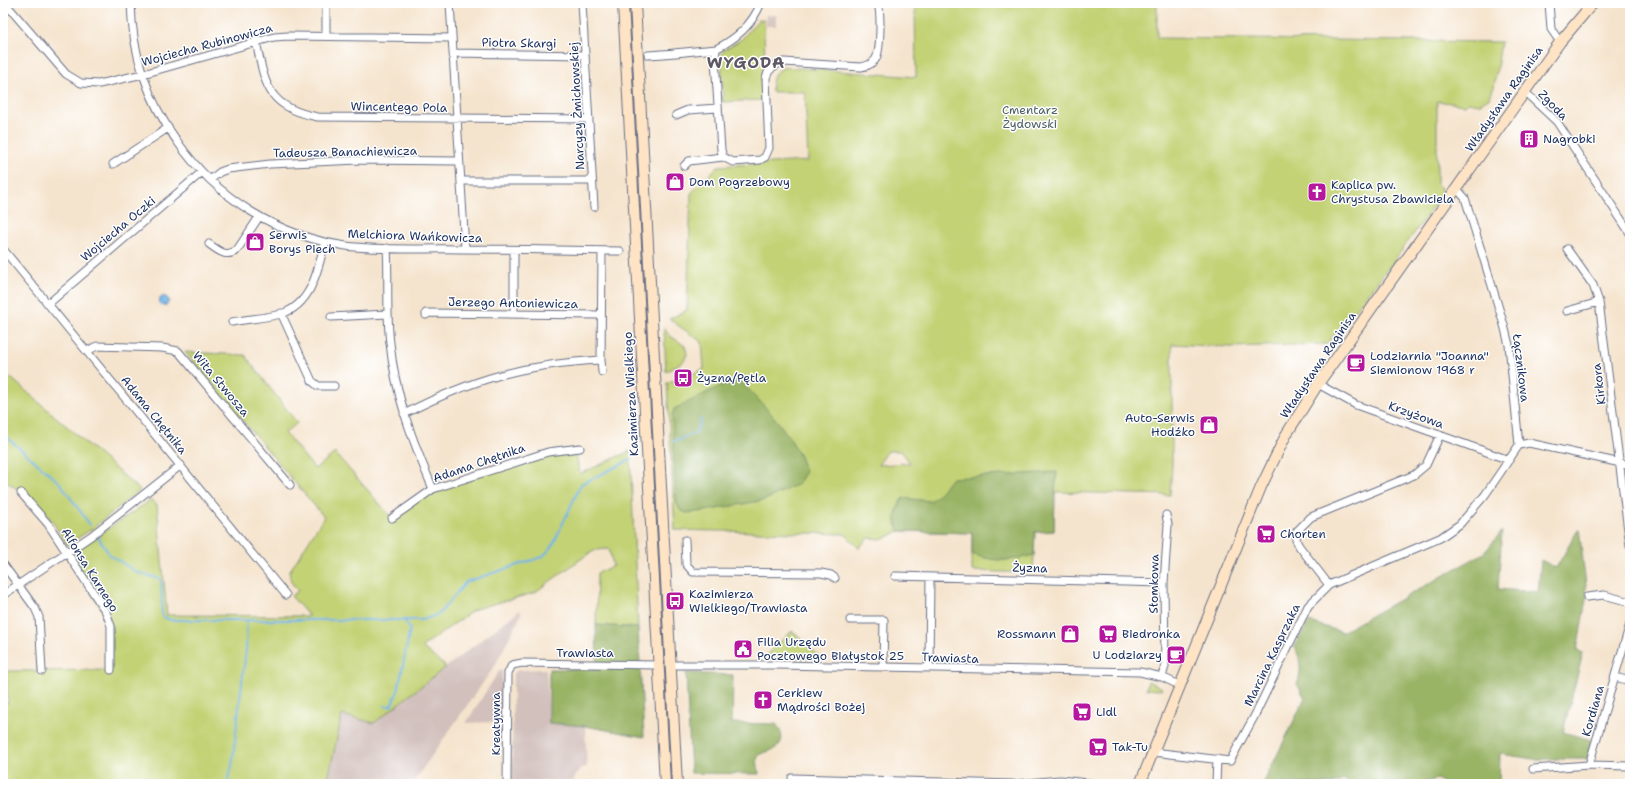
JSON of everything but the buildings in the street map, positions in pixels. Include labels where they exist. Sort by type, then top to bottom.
[{"type":"main road","name":"Władysława Raginisa","points":[[1140,784],[1260,487],[1286,435],[1318,384],[1560,42],[1593,3]]},
{"type":"main road","points":[[623,6],[635,6]]},
{"type":"main road","name":"Kazimierza Wielkiego","points":[[623,6],[665,784]]},
{"type":"main road","name":"Kazimierza Wielkiego","points":[[635,6],[676,784]]},
{"type":"main road","points":[[642,374],[654,376]]},
{"type":"main road","points":[[654,581],[656,578],[660,577],[665,581]]},
{"type":"street","name":"Wojciecha Rubinowicza","points":[[5,3],[66,74],[74,80],[88,84],[98,84],[143,74],[256,41],[288,36],[452,38]]},
{"type":"street","name":"Melchiora Wańkowicza","points":[[131,3],[135,44],[143,74],[157,108],[168,128],[185,153],[210,180],[221,190],[259,217],[291,231],[325,242],[347,246],[387,248],[620,251]]},
{"type":"street","points":[[326,3],[326,36]]},
{"type":"street","points":[[450,3],[465,249]]},
{"type":"street","name":"Narcyzy Żmichowskiej","points":[[582,3],[594,207]]},
{"type":"street","points":[[648,55],[666,55],[674,52],[716,49],[740,34],[755,17],[761,3]]},
{"type":"street","points":[[716,49],[715,60],[720,150],[723,157],[728,161],[741,163],[760,160],[765,157],[769,148],[766,78],[769,71],[774,65],[784,62],[861,67],[870,65],[875,60],[879,49],[878,3]]},
{"type":"street","points":[[1549,3],[1551,29],[1560,42]]},
{"type":"street","name":"Wincentego Pola","points":[[256,41],[264,80],[271,93],[282,104],[303,115],[318,117],[456,119],[463,117],[589,118]]},
{"type":"street","name":"Piotra Skargi","points":[[453,53],[585,55]]},
{"type":"street","name":"Zgoda","points":[[1525,92],[1554,120],[1630,233]]},
{"type":"street","points":[[676,115],[688,110],[718,108]]},
{"type":"street","points":[[113,164],[168,128]]},
{"type":"street","points":[[684,166],[689,161],[723,157]]},
{"type":"street","name":"Tadeusza Banachiewicza","points":[[210,180],[220,172],[228,169],[270,164],[359,160],[459,161]]},
{"type":"street","name":"Wojciecha Oczki","points":[[48,304],[202,172]]},
{"type":"street","points":[[461,181],[592,182]]},
{"type":"street","name":"Łącznikowa","points":[[1457,189],[1465,198],[1509,345],[1519,445]]},
{"type":"street","points":[[209,244],[224,254],[232,254],[237,250],[259,217]]},
{"type":"street","points":[[232,322],[281,313],[296,305],[310,290],[315,279],[325,242]]},
{"type":"street","points":[[387,248],[388,314],[392,361],[404,414],[434,489]]},
{"type":"street","name":"Adama Chętnika","points":[[3,249],[286,595]]},
{"type":"street","name":"Kirkora","points":[[1567,249],[1593,285],[1599,302],[1620,463]]},
{"type":"street","points":[[514,250],[514,314]]},
{"type":"street","points":[[602,251],[602,372]]},
{"type":"street","points":[[1567,311],[1599,302]]},
{"type":"street","points":[[281,313],[312,381],[318,386],[334,386]]},
{"type":"street","name":"Jerzego Antoniewicza","points":[[426,315],[426,313],[601,315]]},
{"type":"street","points":[[331,317],[388,314]]},
{"type":"street","name":"Wita Stwosza","points":[[87,351],[97,346],[162,348],[178,351],[290,485]]},
{"type":"street","points":[[404,414],[444,394],[487,378],[547,365],[601,360]]},
{"type":"street","name":"Krzyżowa","points":[[1318,384],[1356,405],[1509,460]]},
{"type":"street","points":[[1329,585],[1299,546],[1296,540],[1298,531],[1311,517],[1414,475],[1426,465],[1440,435]]},
{"type":"street","points":[[1519,445],[1529,443],[1630,466]]},
{"type":"street","name":"Marcina Kasprzaka","points":[[1153,752],[1230,761],[1255,715],[1308,606],[1329,585],[1440,538],[1460,524],[1473,511],[1519,445]]},
{"type":"street","name":"Adama Chętnika","points":[[392,518],[434,489],[548,452],[580,448]]},
{"type":"street","points":[[1620,463],[1630,546]]},
{"type":"street","points":[[3,595],[91,536],[181,465]]},
{"type":"street","name":"Alfonsa Karnego","points":[[21,493],[48,524],[106,612],[111,626],[111,670]]},
{"type":"street","name":"Słomkowa","points":[[1162,677],[1165,666],[1164,583],[1168,525],[1166,515]]},
{"type":"street","points":[[685,540],[686,564],[693,572],[821,573],[831,575],[835,578]]},
{"type":"street","points":[[3,564],[35,608],[39,617],[42,671]]},
{"type":"street","name":"Żyzna","points":[[895,576],[1164,583]]},
{"type":"street","points":[[929,668],[930,577]]},
{"type":"street","points":[[1587,597],[1604,595],[1630,602]]},
{"type":"street","points":[[850,620],[884,620],[883,668]]},
{"type":"street","name":"Kordiana","points":[[1589,765],[1630,624]]},
{"type":"street","name":"Trawiasta","points":[[512,665],[658,665]]},
{"type":"street","name":"Kreatywna","points":[[507,784],[508,673],[512,665]]},
{"type":"street","name":"Trawiasta","points":[[670,665],[1140,672],[1162,677],[1179,686]]},
{"type":"street","points":[[1615,677],[1630,681]]},
{"type":"street","points":[[1216,784],[1217,759]]},
{"type":"street","points":[[1533,769],[1589,765],[1630,766]]},
{"type":"street","points":[[792,778],[1014,784]]},
{"type":"street","points":[[1017,784],[1060,780],[1097,784]]},
{"type":"shaded area","points":[[766,15],[776,15],[776,26],[766,26]]},
{"type":"shaded area","points":[[520,610],[521,615],[494,667],[412,784],[327,784],[342,715],[374,723]]},
{"type":"shaded area","points":[[546,669],[549,723],[585,726],[587,767],[580,768],[573,781],[512,782],[513,674],[518,670]]},
{"type":"shaded area","points":[[499,671],[502,671],[503,724],[495,722],[466,723]]},
{"type":"green space","name":"Cmentarz Żydowski","points":[[915,3],[1157,3],[1157,38],[1501,42],[1494,87],[1490,97],[1479,104],[1468,102],[1465,105],[1437,101],[1437,184],[1441,188],[1441,196],[1394,261],[1327,344],[1230,347],[1172,344],[1172,466],[1170,495],[1055,492],[1054,531],[1035,532],[1033,573],[972,571],[972,533],[899,531],[884,539],[868,538],[859,548],[845,534],[675,530],[667,382],[680,379],[704,369],[702,342],[669,319],[687,310],[691,193],[718,166],[808,161],[805,92],[772,92],[774,76],[781,69],[785,67],[916,77]],"holes":[[[888,451],[901,451],[910,463],[878,465]]]},
{"type":"green space","points":[[758,20],[764,20],[765,68],[761,79],[762,100],[723,102],[721,55],[725,49],[742,39]]},
{"type":"green space","points":[[664,328],[669,335],[685,346],[687,354],[684,361],[666,372]]},
{"type":"green space","points":[[185,352],[245,355],[297,423],[285,433],[315,469],[335,453],[392,518],[433,489],[548,452],[575,449],[580,474],[630,451],[638,628],[596,625],[597,573],[613,566],[609,549],[596,550],[588,554],[534,593],[475,609],[422,647],[446,667],[374,723],[342,715],[327,784],[3,784],[3,703],[8,703],[6,671],[111,670],[111,626],[78,570],[80,564],[72,553],[151,500],[157,505],[167,615],[309,616],[291,596],[298,591],[291,582],[289,572],[324,517]]},
{"type":"green space","points":[[3,371],[140,490],[92,529],[67,545],[42,508],[31,498],[3,479]]},
{"type":"green space","points":[[736,378],[756,397],[778,422],[796,448],[802,461],[805,473],[798,484],[765,500],[686,513],[680,510],[676,502],[672,415],[674,409]]},
{"type":"green space","points":[[1057,472],[1054,531],[1035,532],[1034,555],[1010,560],[989,559],[972,554],[972,533],[899,531],[897,527],[896,514],[903,498],[930,501],[938,495],[952,478]]},
{"type":"green space","points":[[1579,528],[1587,594],[1577,650],[1583,653],[1563,732],[1591,740],[1587,759],[1534,759],[1500,754],[1499,784],[1446,784],[1437,779],[1420,784],[1352,784],[1344,780],[1334,784],[1263,784],[1305,698],[1297,684],[1300,675],[1300,665],[1294,646],[1309,622],[1342,632],[1484,553],[1502,531],[1498,589],[1538,592],[1541,560],[1556,568]]},
{"type":"green space","points":[[596,625],[638,628],[644,737],[585,726],[549,723],[549,669],[597,669]]},
{"type":"green space","points":[[792,631],[819,656],[816,659],[766,657],[767,654]]},
{"type":"green space","points":[[686,673],[733,675],[732,723],[776,724],[782,737],[780,744],[778,747],[759,755],[757,759],[759,774],[691,773]]},
{"type":"green space","points":[[1148,681],[1162,688],[1161,690],[1146,689]]},
{"type":"water","points":[[164,296],[169,301],[164,306],[159,301]]},
{"type":"waterway","points":[[674,441],[696,433],[701,419]]},
{"type":"waterway","points":[[3,434],[60,483],[90,525]]},
{"type":"waterway","points":[[98,537],[110,555],[138,573],[161,579],[162,616],[170,620],[422,620],[439,614],[466,582],[542,557],[552,547],[581,484],[632,459]]},
{"type":"waterway","points":[[227,784],[232,766],[246,649],[247,620]]},
{"type":"waterway","points":[[385,706],[391,706],[398,691],[410,629],[404,620]]},
{"type":"place","name":"Nagrobki","points":[[1529,139]]},
{"type":"place","name":"Dom Pogrzebowy","points":[[675,182]]},
{"type":"place","name":"Kaplica pw. Chrystusa Zbawiciela","points":[[1317,192]]},
{"type":"place","name":"Serwis Borys Piech","points":[[255,242]]},
{"type":"place","name":"Lodziarnia \"Joanna\" Siemionow 1968 r","points":[[1356,363]]},
{"type":"place","name":"Żyzna/Pętla","points":[[683,378]]},
{"type":"place","name":"Auto-Serwis Hodźko","points":[[1209,425]]},
{"type":"place","name":"Chorten","points":[[1266,534]]},
{"type":"place","name":"Kazimierza Wielkiego/Trawiasta","points":[[675,601]]},
{"type":"place","name":"Rossmann","points":[[1070,634]]},
{"type":"place","name":"Biedronka","points":[[1108,634]]},
{"type":"place","name":"Filia Urzędu Pocztowego Białystok 25","points":[[743,649]]},
{"type":"place","name":"U Lodziarzy","points":[[1176,655]]},
{"type":"place","name":"Cerkiew Mądrości Bożej","points":[[763,700]]},
{"type":"place","name":"Lidl","points":[[1082,712]]},
{"type":"place","name":"Tak-Tu","points":[[1098,747]]},
{"type":"district","name":"WYGODA","points":[[746,62]]}]
